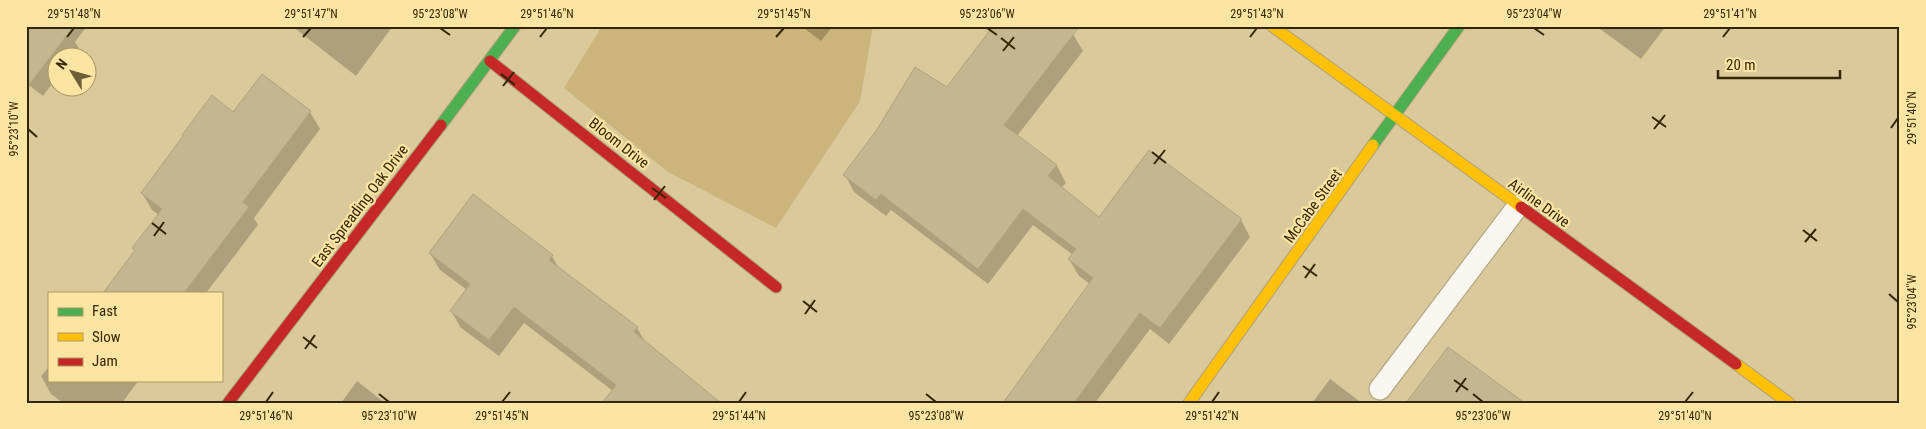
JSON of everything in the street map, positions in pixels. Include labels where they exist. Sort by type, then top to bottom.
[{"type":"street","name":"East Spreading Oak Drive","points":[[228,403],[515,26]]},
{"type":"street","name":"Airline Drive","points":[[1272,26],[1789,403]]},
{"type":"street","name":"McCabe Street","points":[[1189,403],[1459,26]]},
{"type":"street","name":"Bloom Drive","points":[[490,61],[776,287]]},
{"type":"lane","points":[[1380,389],[1518,206]]},
{"type":"shaded area","points":[[602,26],[807,26],[812,30],[815,26],[873,26],[860,101],[776,228],[668,172],[564,88]]},
{"type":"building","points":[[26,26],[74,26],[57,48],[48,48],[48,60],[26,89]]},
{"type":"building","points":[[993,26],[1080,26],[1004,125],[1057,165],[1048,176],[1099,217],[1149,150],[1242,219],[1160,328],[1140,313],[1074,403],[1003,403],[1093,278],[1068,259],[1076,249],[1023,209],[978,269],[881,194],[876,200],[843,175],[876,131],[915,67],[947,87]]},
{"type":"building","points":[[262,74],[311,111],[243,202],[249,207],[185,292],[104,292],[135,250],[132,248],[162,209],[141,193],[182,135],[212,95],[233,112]]},
{"type":"building","points":[[473,194],[553,255],[549,260],[638,327],[634,332],[721,403],[602,403],[616,385],[514,307],[489,340],[450,311],[470,284],[429,253]]},
{"type":"building","points":[[1448,347],[1525,403],[1406,403]]},
{"type":"traffic: fast","points":[[441,125],[515,26]]},
{"type":"traffic: fast","points":[[1373,145],[1459,26]]},
{"type":"traffic: slow","points":[[1272,26],[1521,207]]},
{"type":"traffic: slow","points":[[1189,403],[1373,145]]},
{"type":"traffic: slow","points":[[1736,364],[1789,403]]},
{"type":"traffic: jam","points":[[490,61],[776,287]]},
{"type":"traffic: jam","points":[[228,403],[441,125]]},
{"type":"traffic: jam","points":[[1521,207],[1736,364]]}]
